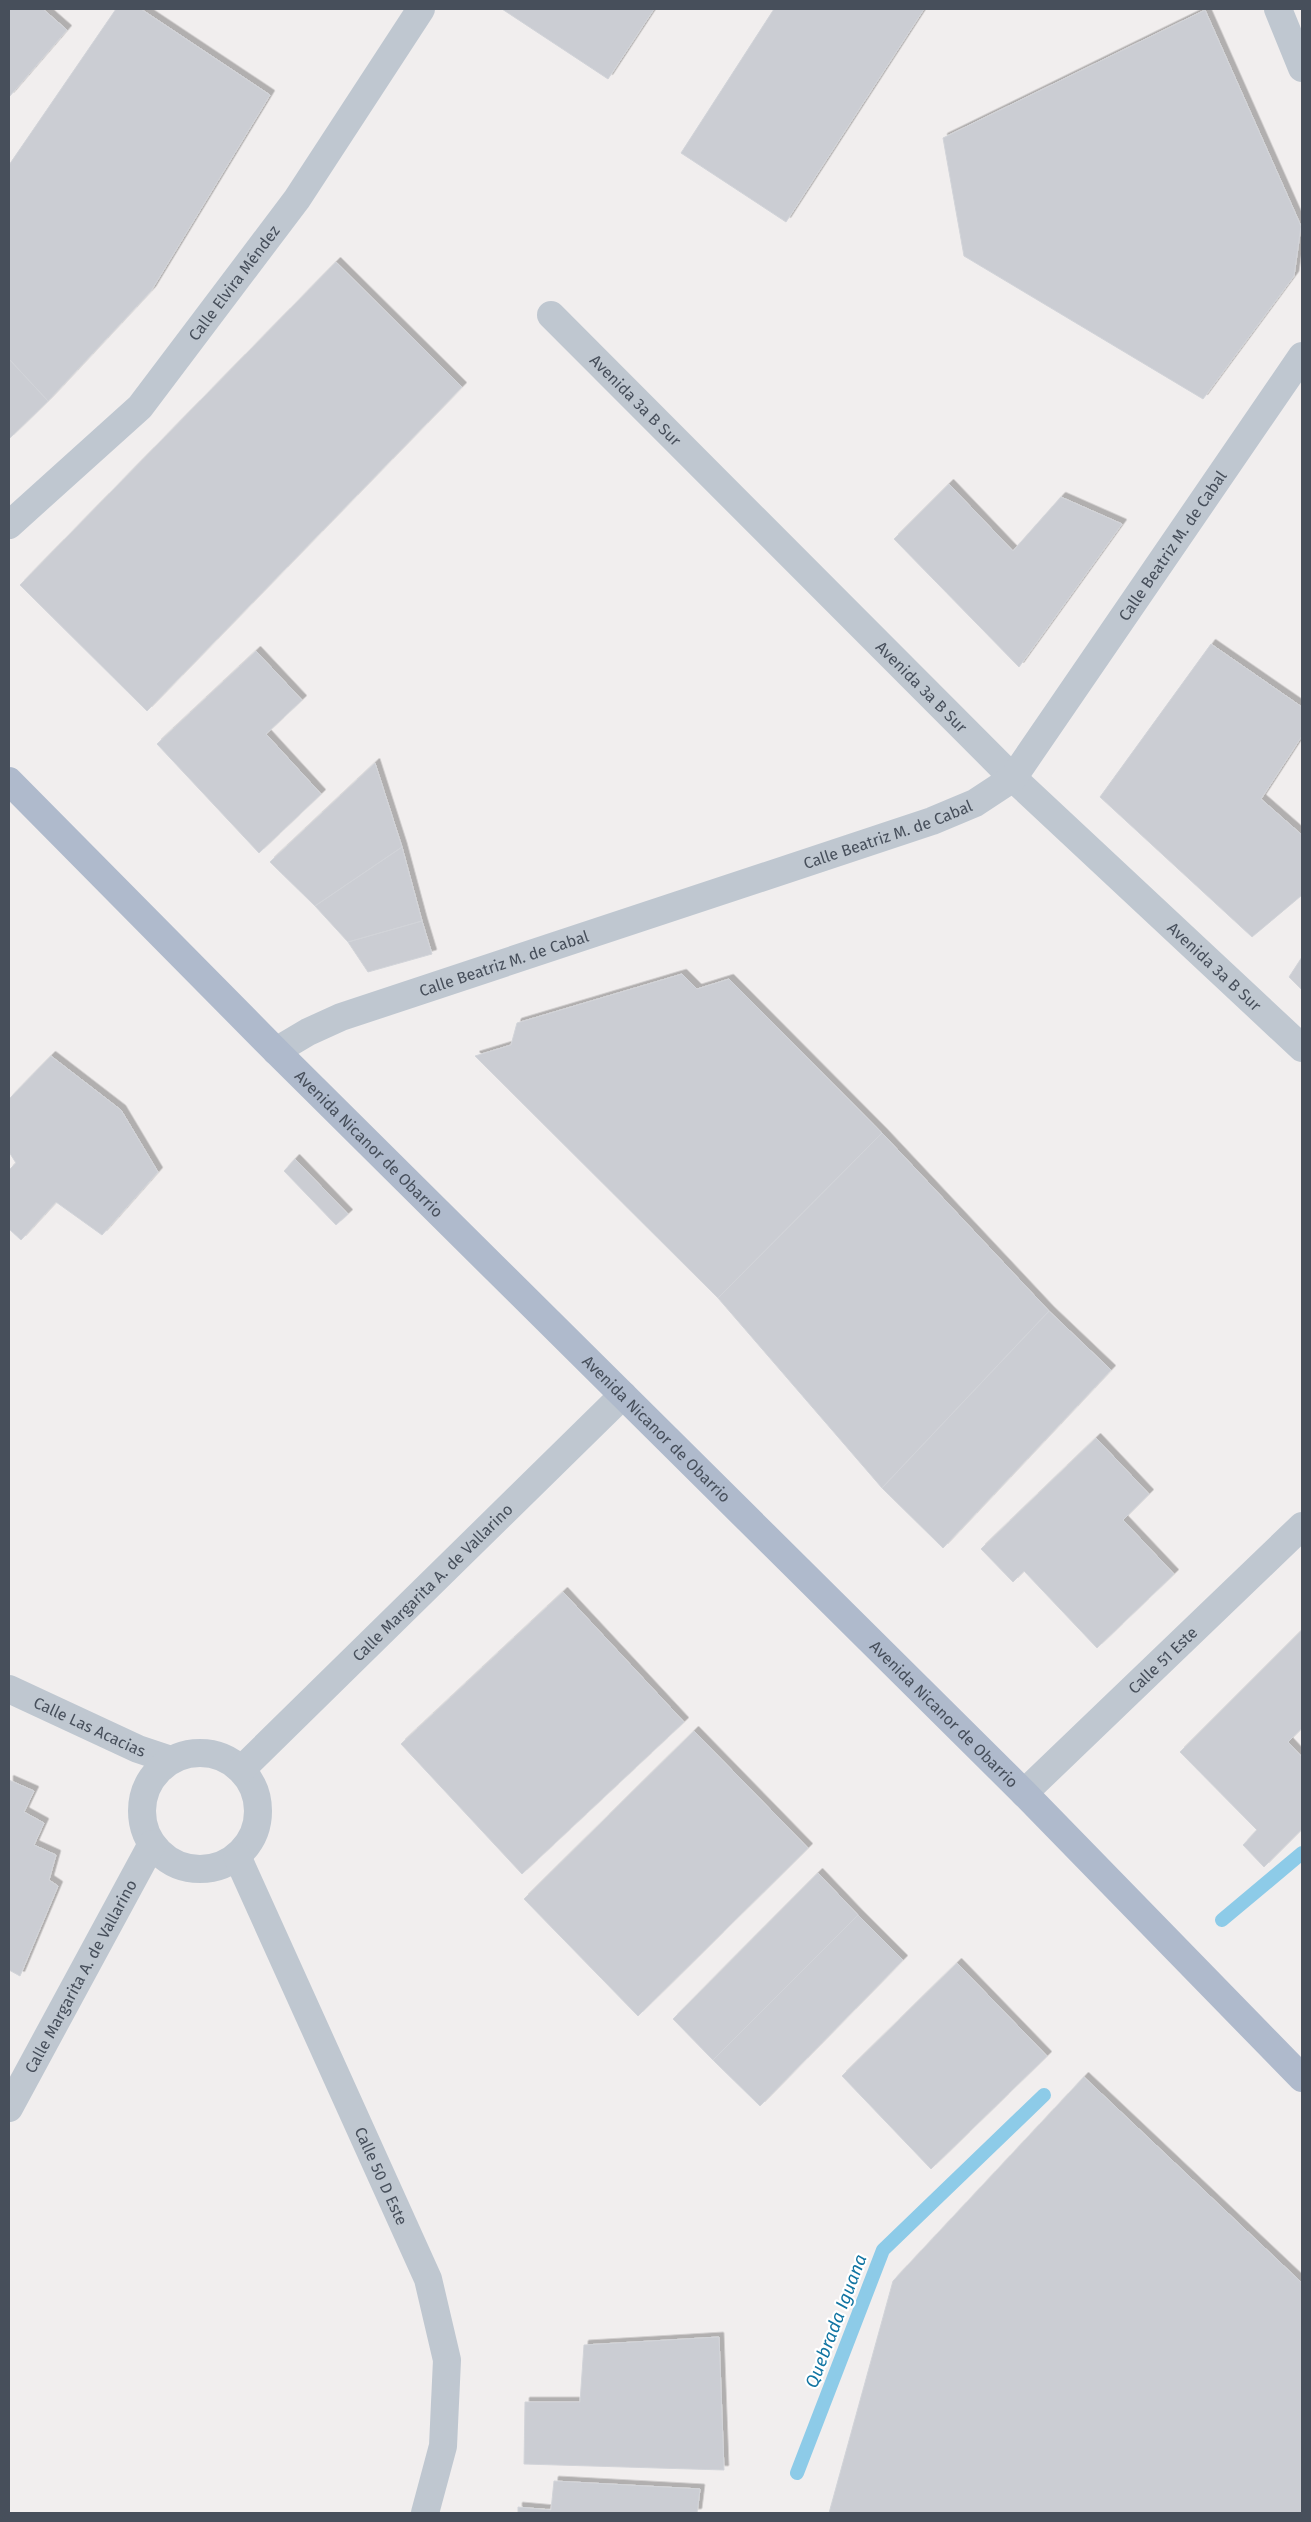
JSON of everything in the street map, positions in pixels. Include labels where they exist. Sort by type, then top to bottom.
[{"type":"main road","name":"Avenida Nicanor de Obarrio","points":[[9,781],[276,1051],[1024,1793],[1302,2078]]},
{"type":"street","name":"Calle Elvira Méndez","points":[[9,525],[140,407],[297,199],[421,9]]},
{"type":"street","points":[[1278,9],[1302,68]]},
{"type":"street","name":"Avenida 3a B Sur","points":[[551,315],[1013,778],[1302,1048]]},
{"type":"street","name":"Calle Beatriz M. de Cabal","points":[[276,1051],[341,1017],[932,821],[975,803],[1013,778],[1302,356]]},
{"type":"street","name":"Calle Margarita A. de Vallarino","points":[[241,1770],[623,1395]]},
{"type":"street","name":"Calle 51 Este","points":[[1024,1793],[1302,1526]]},
{"type":"street","name":"Calle Las Acacias","points":[[9,1689],[138,1749],[171,1760]]},
{"type":"street","points":[[188,1753],[208,1753],[226,1758],[241,1770],[253,1786],[258,1804],[257,1823],[250,1841],[237,1856],[221,1866],[201,1870],[182,1867],[165,1858],[152,1844],[144,1826],[142,1807],[146,1788],[156,1772],[171,1760],[188,1753]]},
{"type":"street","name":"Calle Margarita A. de Vallarino","points":[[9,2108],[152,1844]]},
{"type":"street","name":"Calle 50 D Este","points":[[237,1856],[428,2279],[447,2360],[443,2446],[425,2513]]},
{"type":"building","points":[[9,9],[43,9],[67,30],[9,97]]},
{"type":"building","points":[[116,9],[141,9],[270,95],[151,291],[48,401],[9,359],[9,165]]},
{"type":"building","points":[[502,9],[654,9],[608,79]]},
{"type":"building","points":[[774,9],[924,9],[786,222],[681,153]]},
{"type":"building","points":[[1205,10],[1301,226],[1294,276],[1203,399],[964,256],[943,138]]},
{"type":"building","points":[[336,262],[462,387],[147,711],[20,585]]},
{"type":"building","points":[[9,359],[48,401],[9,439]]},
{"type":"building","points":[[949,484],[1013,551],[1061,497],[1122,524],[1019,667],[894,539]]},
{"type":"building","points":[[1211,644],[1302,707],[1302,736],[1261,799],[1302,835],[1302,895],[1252,937],[1100,797]]},
{"type":"building","points":[[256,651],[302,700],[266,734],[321,794],[259,853],[157,744]]},
{"type":"building","points":[[375,763],[402,847],[315,906],[270,862]]},
{"type":"building","points":[[402,847],[422,921],[348,942],[315,906]]},
{"type":"building","points":[[422,921],[432,954],[368,972],[348,942]]},
{"type":"building","points":[[1302,957],[1302,990],[1289,977]]},
{"type":"building","points":[[682,974],[697,989],[729,979],[882,1133],[718,1298],[475,1056],[511,1045],[517,1023]]},
{"type":"building","points":[[51,1056],[121,1110],[158,1172],[102,1235],[56,1202],[21,1240],[9,1229],[9,1170],[16,1163],[9,1152],[9,1099]]},
{"type":"building","points":[[882,1133],[1049,1311],[882,1488],[718,1298]]},
{"type":"building","points":[[295,1159],[348,1214],[336,1225],[284,1171]]},
{"type":"building","points":[[1049,1311],[1111,1370],[943,1548],[882,1488]]},
{"type":"building","points":[[1096,1438],[1149,1494],[1123,1520],[1174,1574],[1097,1648],[1024,1571],[1013,1582],[981,1549]]},
{"type":"building","points":[[563,1592],[684,1722],[522,1874],[401,1744]]},
{"type":"building","points":[[1302,1630],[1302,1728],[1288,1742],[1302,1757],[1302,1829],[1264,1867],[1243,1845],[1257,1830],[1180,1752]]},
{"type":"building","points":[[694,1731],[808,1848],[638,2016],[524,1899]]},
{"type":"building","points":[[9,1780],[34,1791],[24,1812],[44,1823],[34,1845],[56,1855],[49,1880],[58,1886],[20,1976],[9,1970]]},
{"type":"building","points":[[818,1873],[858,1915],[713,2060],[673,2019]]},
{"type":"building","points":[[858,1915],[903,1960],[760,2106],[713,2060]]},
{"type":"building","points":[[957,1963],[1047,2056],[931,2169],[842,2076]]},
{"type":"building","points":[[1084,2077],[1302,2283],[1302,2513],[829,2513],[893,2281]]},
{"type":"building","points":[[719,2337],[724,2470],[524,2464],[525,2402],[580,2402],[584,2345]]},
{"type":"building","points":[[554,2481],[700,2489],[697,2513],[518,2513],[518,2507],[551,2510]]},
{"type":"waterway","name":"Quebrada Iguana","points":[[1222,1920],[1302,1853]]},
{"type":"waterway","name":"Quebrada Iguana","points":[[797,2473],[883,2250],[1044,2095]]}]
